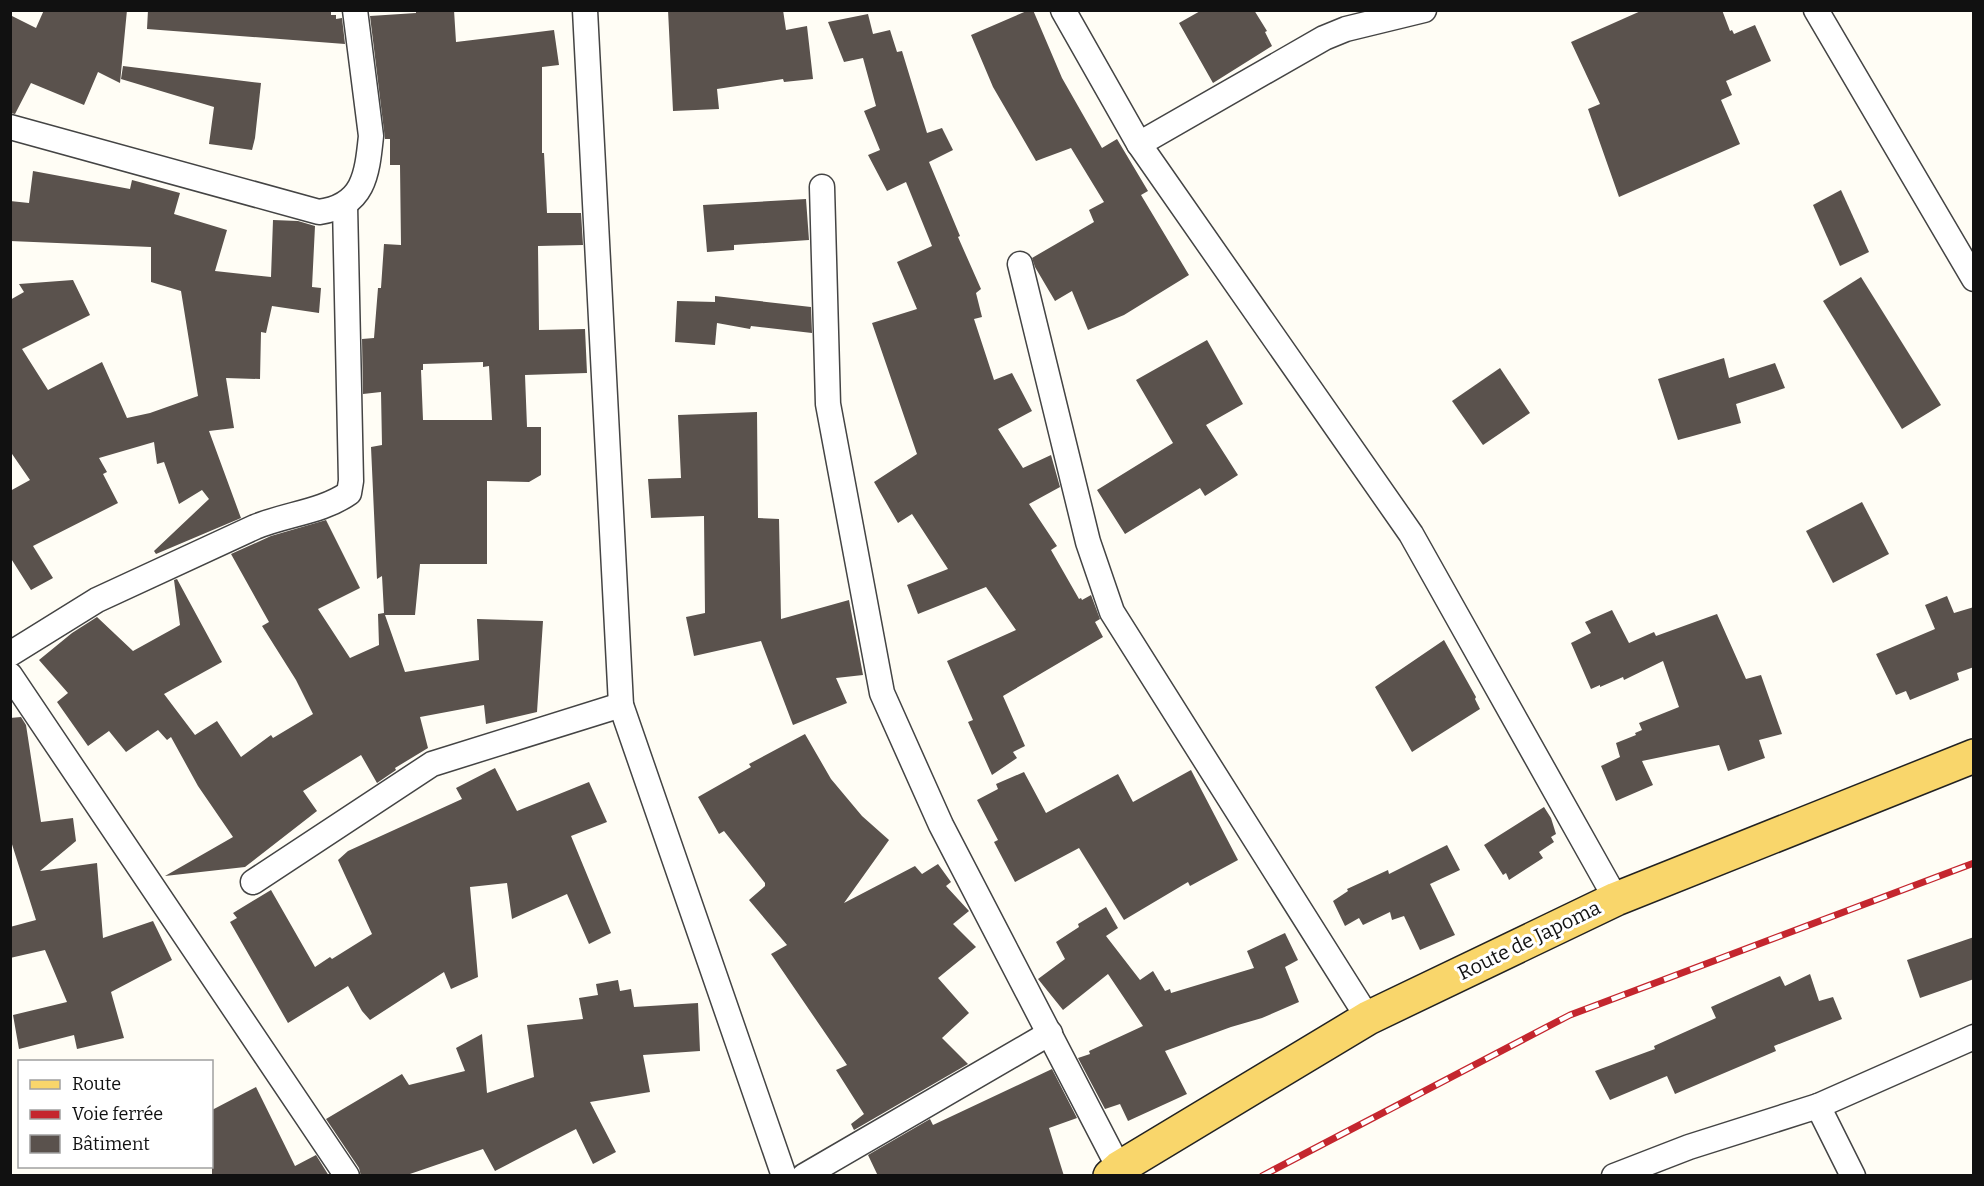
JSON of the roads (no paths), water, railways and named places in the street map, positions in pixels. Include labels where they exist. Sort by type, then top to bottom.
[{"type":"main road","name":"Route de Japoma","points":[[1115,1172],[1368,1018],[1616,899],[1974,756]]},
{"type":"street","points":[[10,127],[319,212],[332,210],[345,205],[360,189],[371,136],[355,10]]},
{"type":"street","points":[[585,10],[621,705],[784,1176]]},
{"type":"street","points":[[1063,10],[1138,144],[1411,534],[1616,899]]},
{"type":"street","points":[[1138,144],[1324,38],[1346,29],[1424,10]]},
{"type":"street","points":[[1816,10],[1974,279]]},
{"type":"street","points":[[822,187],[828,404],[882,693],[940,825],[1050,1033],[1115,1172]]},
{"type":"street","points":[[10,654],[97,600],[255,527],[335,502],[349,493],[351,482],[345,205]]},
{"type":"street","points":[[1020,264],[1088,542],[1112,612],[1368,1018]]},
{"type":"street","points":[[10,675],[347,1176]]},
{"type":"street","points":[[253,882],[432,764],[621,705]]},
{"type":"street","points":[[804,1176],[1050,1033]]},
{"type":"street","points":[[1614,1176],[1689,1147],[1818,1107],[1974,1037]]},
{"type":"street","points":[[1818,1107],[1853,1176]]},
{"type":"railway","points":[[1262,1176],[1570,1015],[1974,863]]}]
